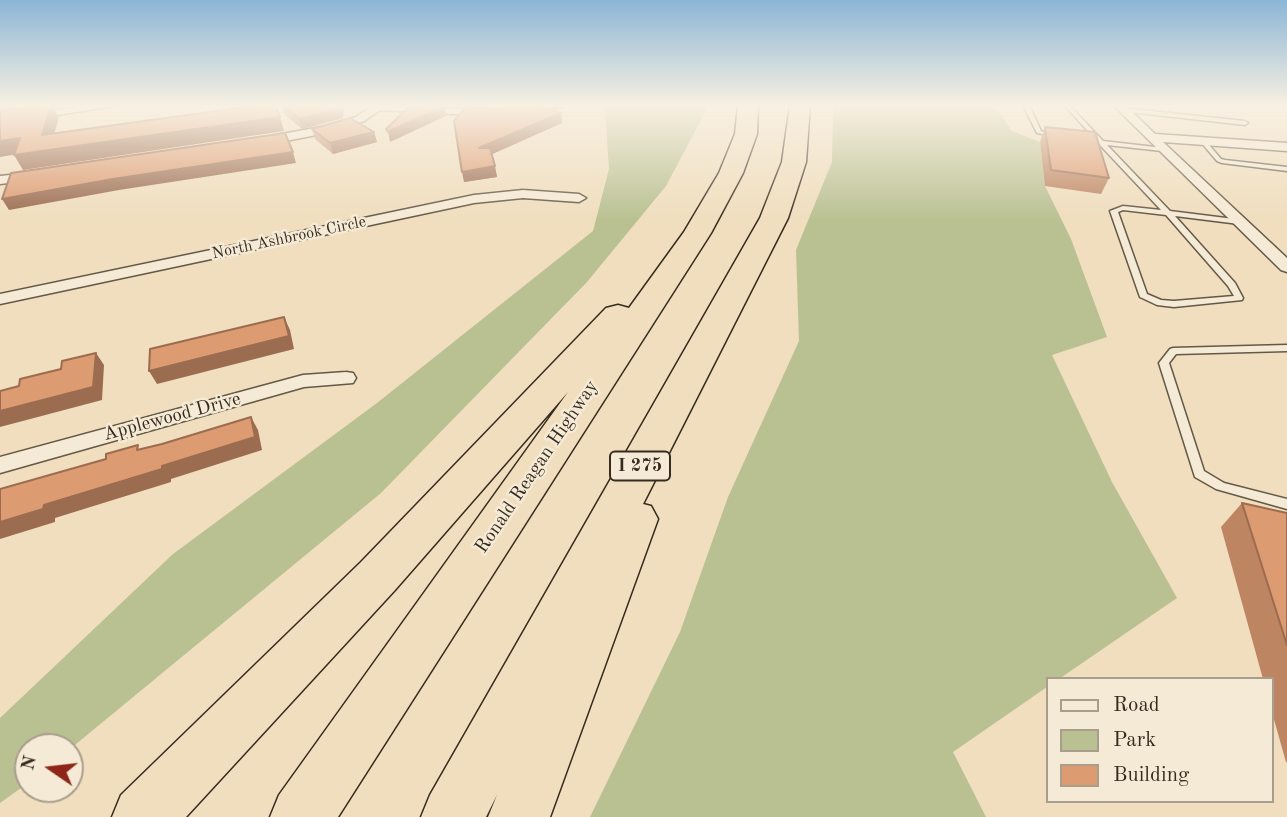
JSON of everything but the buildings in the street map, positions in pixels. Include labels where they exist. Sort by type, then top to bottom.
[{"type":"highway","name":"Ronald Reagan Highway","points":[[301,817],[697,233],[730,173],[742,143]]},
{"type":"highway","name":"I 275","points":[[452,817],[774,218],[794,162],[796,143]]},
{"type":"highway","points":[[143,817],[378,576],[601,332],[697,233]]},
{"type":"highway","points":[[519,817],[694,369]]},
{"type":"street","points":[[244,144],[249,143]]},
{"type":"street","points":[[1156,143],[1287,267]]},
{"type":"street","points":[[1240,143],[1287,147]]},
{"type":"street","points":[[0,180],[49,174]]},
{"type":"street","name":"North Ashbrook Circle","points":[[0,299],[474,199],[523,194],[579,198]]},
{"type":"street","name":"Applewood Drive","points":[[0,465],[303,381],[346,378]]},
{"type":"lane","points":[[1102,143],[1168,213],[1232,285],[1239,298],[1174,304],[1160,303],[1143,295],[1114,211],[1123,208],[1168,213],[1239,222]]},
{"type":"lane","points":[[1111,143],[1162,149]]},
{"type":"lane","points":[[1205,143],[1224,162],[1287,169]]},
{"type":"lane","points":[[1287,348],[1173,351],[1164,363],[1199,474],[1220,486],[1287,504]]},
{"type":"green space","points":[[607,143],[689,143],[666,186],[587,282],[381,493],[84,737],[84,733],[14,733],[14,793],[0,803],[0,718],[173,554],[377,403],[593,231],[609,169]]},
{"type":"green space","points":[[832,143],[1040,143],[1045,186],[1071,239],[1107,337],[1052,355],[1112,482],[1177,598],[1062,677],[1046,677],[1046,688],[953,752],[986,817],[590,817],[680,632],[728,497],[799,341],[796,250],[832,162]]}]
